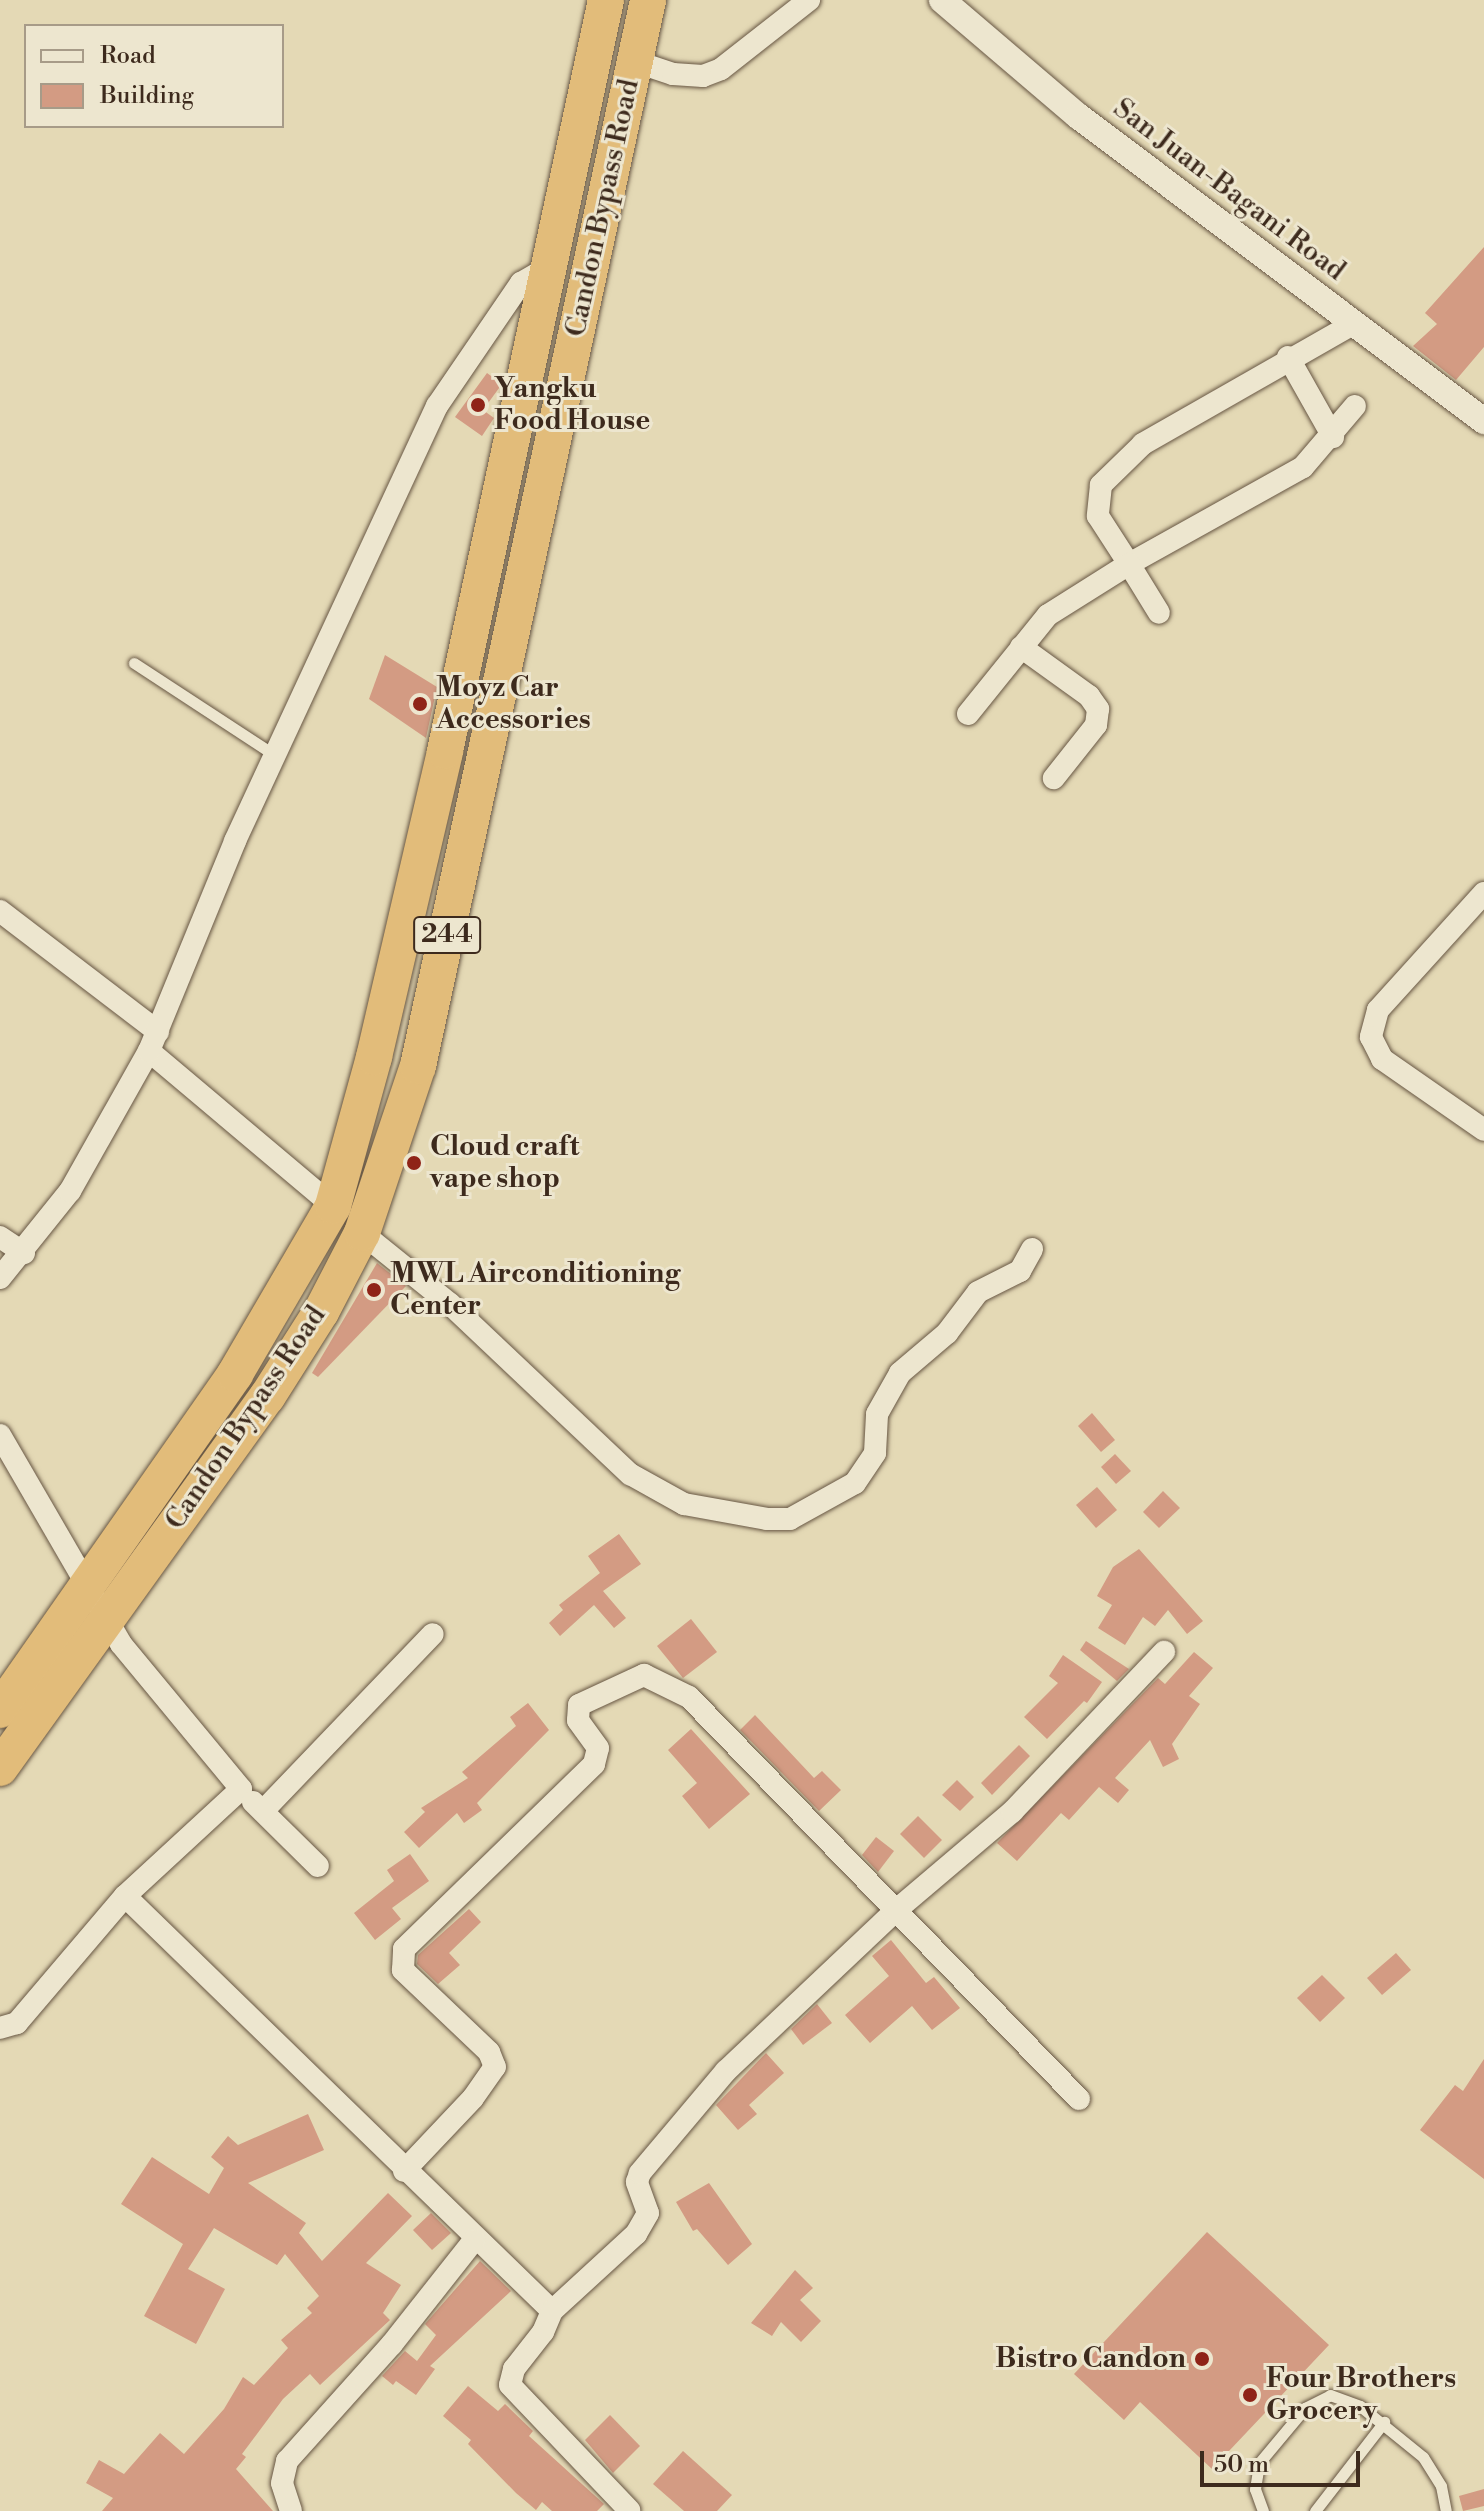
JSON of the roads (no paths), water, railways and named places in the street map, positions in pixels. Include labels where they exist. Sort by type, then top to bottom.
[{"type":"highway","name":"Candon Bypass Road","points":[[0,1710],[235,1374],[333,1206],[374,1057],[445,751],[552,265],[606,0]]},
{"type":"highway","name":"Candon Bypass Road","points":[[0,1768],[106,1616],[267,1397],[321,1312],[362,1233],[418,1066],[648,0]]},
{"type":"highway","points":[[445,751],[484,759]]},
{"type":"street","points":[[634,61],[673,74],[703,76],[721,69],[809,0]]},
{"type":"street","name":"San Juan-Bagani Road","points":[[942,0],[1078,116],[1484,421]]},
{"type":"street","points":[[0,1278],[24,1253],[110,1126],[153,1042],[235,841],[437,406],[521,283],[552,265]]},
{"type":"street","points":[[1159,613],[1098,516],[1101,485],[1143,444],[1288,357],[1353,324]]},
{"type":"street","points":[[1288,357],[1333,437]]},
{"type":"street","points":[[968,714],[1058,606],[1303,467],[1333,437],[1355,406]]},
{"type":"street","points":[[1021,647],[1089,696],[1099,715],[1054,778]]},
{"type":"street","points":[[1484,893],[1378,1010],[1371,1037],[1382,1059],[1484,1130]]},
{"type":"street","points":[[0,911],[153,1042],[333,1206]]},
{"type":"street","points":[[362,1233],[461,1314],[630,1474],[684,1504],[767,1519],[790,1519],[855,1483],[875,1453],[877,1414],[900,1373],[947,1333],[978,1292],[1020,1271],[1032,1249]]},
{"type":"street","points":[[0,1237],[24,1253]]},
{"type":"street","points":[[0,1435],[121,1644],[241,1789],[318,1866]]},
{"type":"street","points":[[263,1811],[433,1634]]},
{"type":"street","points":[[629,2510],[510,2385],[514,2369],[543,2332],[552,2311],[644,2223],[647,2204],[637,2182],[648,2159],[726,2071],[894,1912],[1012,1812],[1164,1652]]},
{"type":"street","points":[[404,2171],[473,2098],[495,2067],[489,2052],[411,1980],[401,1957],[444,1906],[594,1764],[598,1748],[575,1710],[584,1700],[644,1675],[668,1682],[729,1738],[894,1912],[1079,2099]]},
{"type":"street","points":[[0,2028],[17,2023],[125,1896],[241,1789]]},
{"type":"street","points":[[125,1896],[474,2240],[552,2311]]},
{"type":"street","points":[[291,2511],[282,2483],[287,2461],[392,2344],[474,2240]]},
{"type":"lane","points":[[134,663],[276,756]]},
{"type":"lane","points":[[1263,2511],[1255,2489],[1259,2463],[1305,2408],[1330,2395],[1348,2399],[1384,2422],[1423,2457],[1441,2486],[1446,2511]]},
{"type":"lane","points":[[1315,2511],[1384,2422]]},
{"type":"place","name":"Yangku Food House","points":[[478,405]]},
{"type":"place","name":"Moyz Car Accessories","points":[[420,704]]},
{"type":"place","name":"Cloud craft vape shop","points":[[414,1163]]},
{"type":"place","name":"MWL Airconditioning Center","points":[[374,1290]]},
{"type":"place","name":"Bistro Candon","points":[[1202,2359]]},
{"type":"place","name":"Four Brothers Grocery","points":[[1250,2395]]}]
